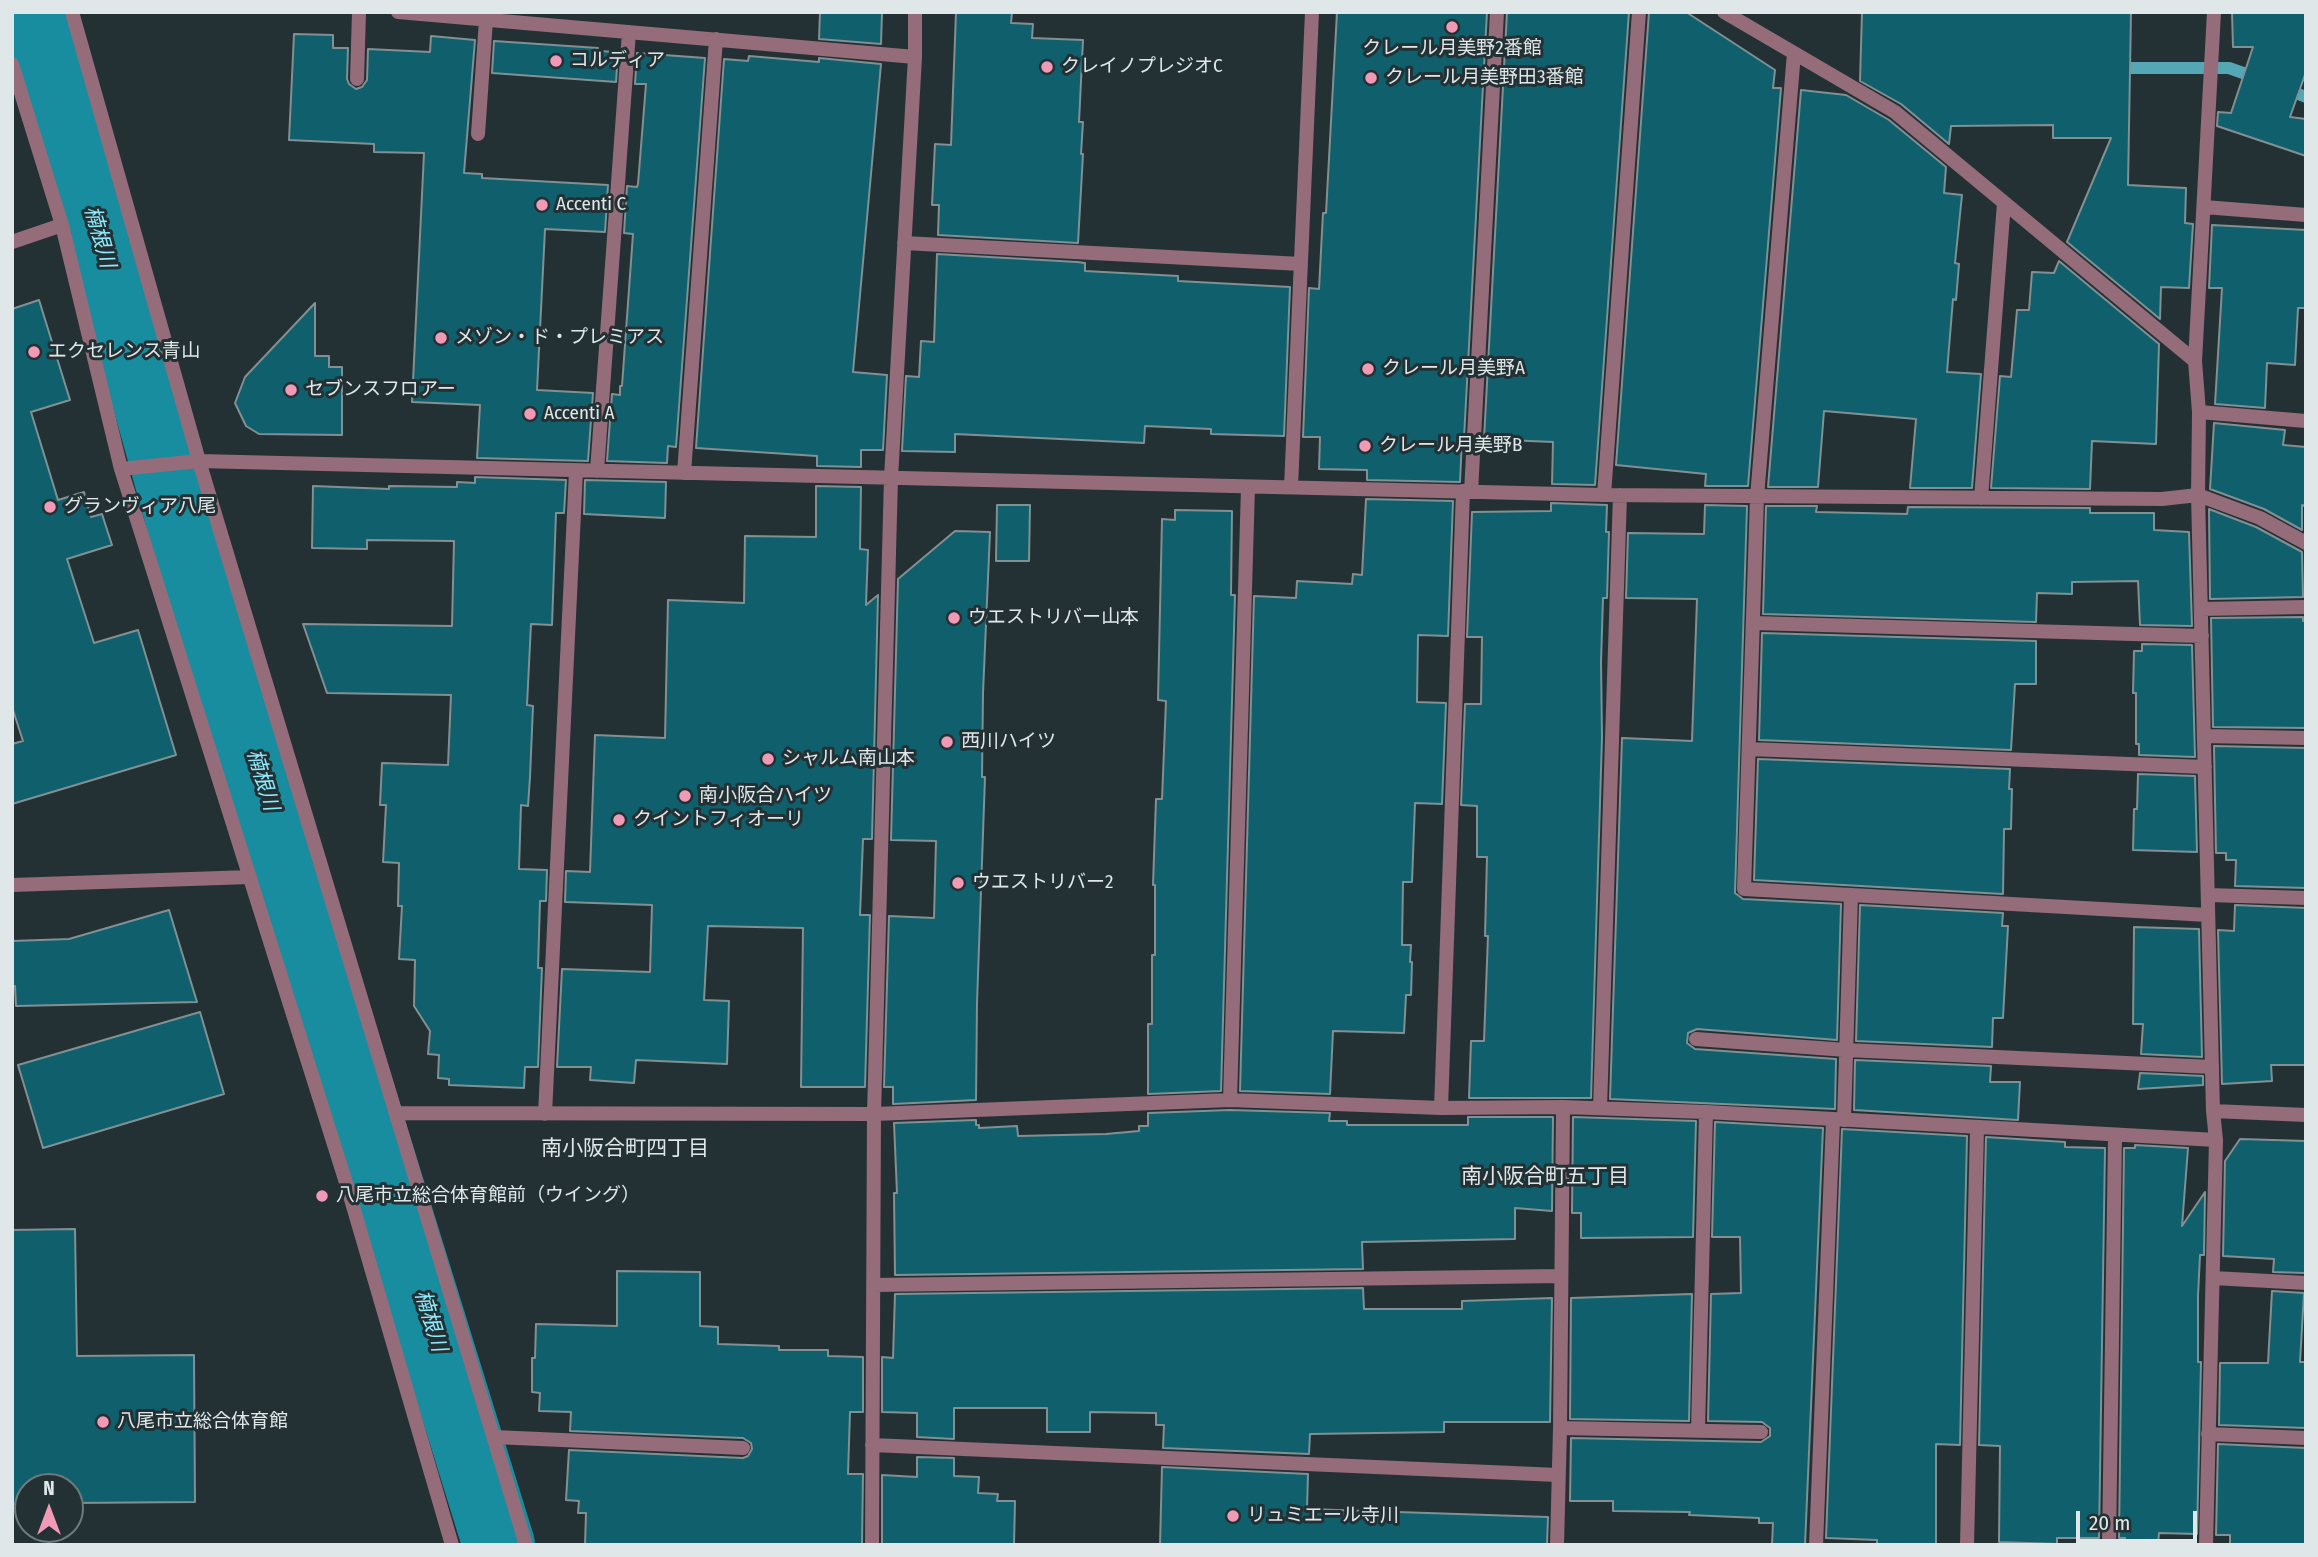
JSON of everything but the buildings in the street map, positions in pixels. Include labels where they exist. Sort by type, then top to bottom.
[{"type":"street","points":[[72,12],[194,462],[397,1113],[526,1545]]},
{"type":"street","points":[[357,79],[359,12]]},
{"type":"street","points":[[398,12],[915,57]]},
{"type":"street","points":[[872,1545],[874,1114],[891,478],[915,57],[915,12]]},
{"type":"street","points":[[1291,487],[1312,12]]},
{"type":"street","points":[[1441,1108],[1467,492],[1497,12]]},
{"type":"street","points":[[1604,495],[1639,12]]},
{"type":"street","points":[[1724,12],[1895,112],[2195,361]]},
{"type":"street","points":[[2206,1545],[2216,1140],[2213,1111],[2198,495],[2199,412],[2195,361],[2214,12]]},
{"type":"street","points":[[478,134],[486,20]]},
{"type":"street","points":[[597,471],[629,32]]},
{"type":"street","points":[[684,473],[716,39]]},
{"type":"street","points":[[1794,53],[1757,497],[1744,888],[2208,915]]},
{"type":"street","points":[[12,64],[62,225],[121,468],[348,1189],[452,1545]]},
{"type":"street","points":[[1981,498],[2004,203]]},
{"type":"street","points":[[2204,207],[2306,215]]},
{"type":"street","points":[[12,242],[62,225]]},
{"type":"street","points":[[904,243],[1301,264]]},
{"type":"street","points":[[2199,412],[2306,421]]},
{"type":"street","points":[[121,468],[194,462],[1757,497],[2162,499],[2198,495],[2260,518],[2306,543]]},
{"type":"street","points":[[545,1114],[576,471]]},
{"type":"street","points":[[1230,1100],[1248,487]]},
{"type":"street","points":[[1600,1108],[1620,495]]},
{"type":"street","points":[[2201,609],[2306,607]]},
{"type":"street","points":[[1753,623],[2202,636]]},
{"type":"street","points":[[2204,736],[2306,738]]},
{"type":"street","points":[[1749,749],[2205,767]]},
{"type":"street","points":[[12,885],[250,877]]},
{"type":"street","points":[[1816,1545],[1838,1120],[1846,1050],[1851,895]]},
{"type":"street","points":[[2208,895],[2306,898]]},
{"type":"street","points":[[1696,1039],[1846,1050],[2212,1067]]},
{"type":"street","points":[[397,1113],[874,1114],[1230,1100],[1441,1108],[1563,1107],[1706,1112],[2216,1140]]},
{"type":"street","points":[[1556,1545],[1560,1428],[1563,1107]]},
{"type":"street","points":[[2213,1111],[2306,1115]]},
{"type":"street","points":[[1698,1430],[1706,1112]]},
{"type":"street","points":[[1967,1545],[1977,1128]]},
{"type":"street","points":[[2109,1545],[2115,1135]]},
{"type":"street","points":[[873,1285],[1561,1276]]},
{"type":"street","points":[[2213,1278],[2306,1283]]},
{"type":"street","points":[[1560,1428],[1761,1432]]},
{"type":"street","points":[[2208,1434],[2306,1438]]},
{"type":"street","points":[[494,1437],[743,1448]]},
{"type":"street","points":[[872,1445],[1558,1475]]},
{"type":"waterway","name":"楠根川","points":[[32,12],[184,528],[499,1545]]},
{"type":"waterway","points":[[2115,68],[2229,68],[2260,79]]},
{"type":"waterway","points":[[2283,88],[2306,97]]},
{"type":"place","name":"クレール月美野2番館","points":[[1452,27]]},
{"type":"place","name":"コルディア","points":[[556,61]]},
{"type":"place","name":"クレイノプレジオC","points":[[1047,67]]},
{"type":"place","name":"クレール月美野田3番館","points":[[1371,78]]},
{"type":"place","name":"Accenti C","points":[[542,205]]},
{"type":"place","name":"メゾン・ド・プレミアス","points":[[441,338]]},
{"type":"place","name":"エクセレンス青山","points":[[34,352]]},
{"type":"place","name":"クレール月美野A","points":[[1368,369]]},
{"type":"place","name":"セブンスフロアー","points":[[291,390]]},
{"type":"place","name":"Accenti A","points":[[530,414]]},
{"type":"place","name":"クレール月美野B","points":[[1365,446]]},
{"type":"place","name":"グランヴィア八尾","points":[[50,507]]},
{"type":"place","name":"ウエストリバー山本","points":[[954,618]]},
{"type":"place","name":"西川ハイツ","points":[[947,742]]},
{"type":"place","name":"シャルム南山本","points":[[768,759]]},
{"type":"place","name":"南小阪合ハイツ","points":[[685,796]]},
{"type":"place","name":"クイントフィオーリ","points":[[619,820]]},
{"type":"place","name":"ウエストリバー2","points":[[958,883]]},
{"type":"place","name":"八尾市立総合体育館前（ウイング）","points":[[322,1196]]},
{"type":"place","name":"八尾市立総合体育館","points":[[103,1422]]},
{"type":"place","name":"リュミエール寺川","points":[[1233,1516]]},
{"type":"district","name":"南小阪合町四丁目","points":[[625,1149]]},
{"type":"district","name":"南小阪合町五丁目","points":[[1545,1177]]}]
